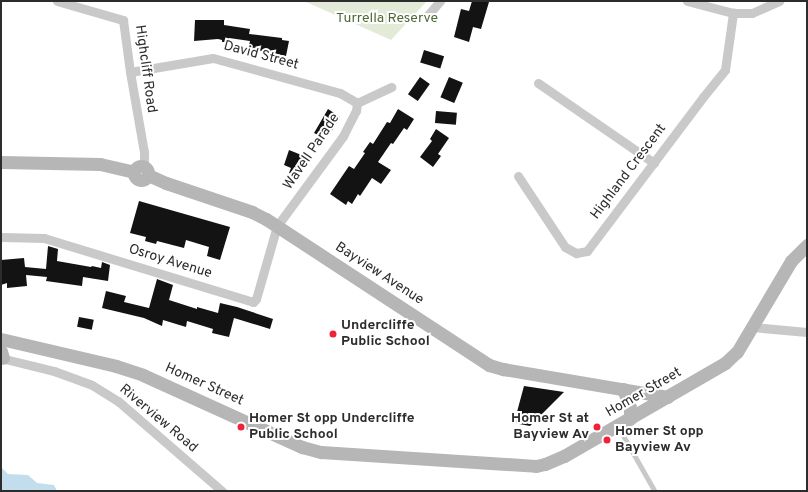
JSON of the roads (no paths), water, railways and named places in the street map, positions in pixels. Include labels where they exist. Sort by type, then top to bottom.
[{"type":"main road","name":"Bayview Avenue","points":[[1,162],[100,164],[142,171],[166,183],[252,212],[277,226],[490,365],[503,369],[668,397]]},
{"type":"main road","name":"Homer Street","points":[[3,349],[116,366],[143,375],[302,446],[329,454],[536,466],[554,461],[618,426],[725,363],[737,352],[791,261],[807,245]]},
{"type":"main road","points":[[623,389],[630,406],[630,419]]},
{"type":"street","name":"Highcliff Road","points":[[57,1],[123,20],[130,72],[144,152],[142,171]]},
{"type":"street","points":[[427,16],[440,1]]},
{"type":"street","points":[[687,1],[733,13],[752,13],[779,1]]},
{"type":"street","name":"Highland Crescent","points":[[518,176],[565,247],[576,253],[587,251],[725,70],[733,13]]},
{"type":"street","name":"David Street","points":[[130,72],[213,58],[340,93],[357,103]]},
{"type":"street","points":[[538,83],[654,163]]},
{"type":"street","points":[[357,103],[392,87]]},
{"type":"street","name":"Wavell Parade","points":[[277,226],[342,136],[356,111],[357,103]]},
{"type":"street","name":"Osroy Avenue","points":[[1,237],[44,238],[254,302],[277,226]]},
{"type":"street","points":[[752,327],[807,332]]},
{"type":"street","name":"Riverview Road","points":[[3,349],[54,371],[92,385],[118,401],[222,491]]},
{"type":"lane","points":[[618,426],[656,491]]},
{"type":"water","points":[[1,467],[8,474],[28,475],[37,483],[54,485],[57,491],[1,491]]},
{"type":"place","name":"Undercliffe Public School","points":[[333,334]]},
{"type":"place","name":"Homer St opp Undercliffe Public School","points":[[241,427]]},
{"type":"place","name":"Homer St at Bayview Av","points":[[597,427]]},
{"type":"place","name":"Homer St opp Bayview Av","points":[[607,440]]},
{"type":"park label","name":"Turrella Reserve","points":[[387,19]]}]
